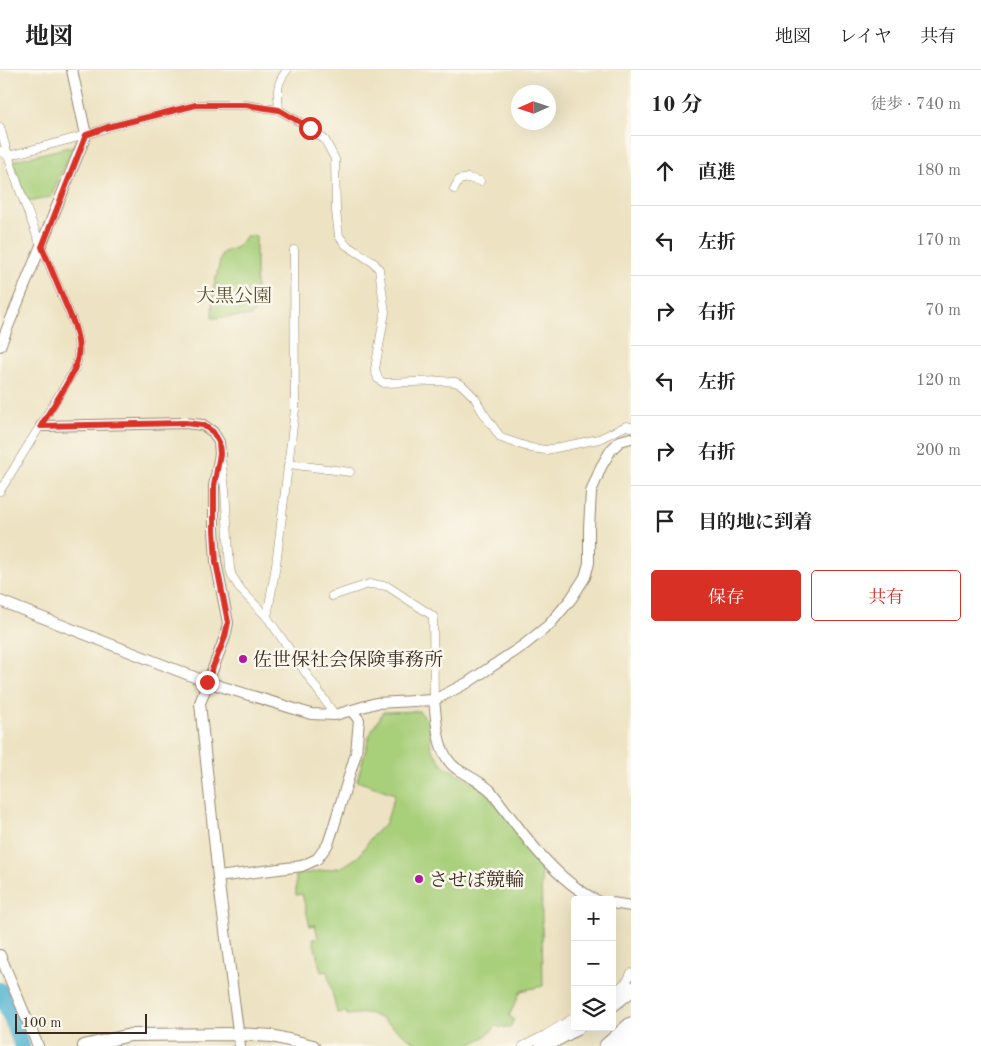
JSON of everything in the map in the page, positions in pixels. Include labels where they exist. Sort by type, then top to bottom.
[{"type":"highway","points":[[616,1001],[631,989]]},
{"type":"highway","points":[[607,1046],[631,1025]]},
{"type":"highway","points":[[543,1046],[571,1030]]},
{"type":"highway","points":[[625,1046],[631,1040]]},
{"type":"main road","points":[[84,1046],[130,1035],[239,1040],[272,1036],[313,1046]]},
{"type":"street","points":[[0,346],[42,247],[86,135],[72,70]]},
{"type":"street","points":[[279,110],[279,80],[287,70]]},
{"type":"street","points":[[0,152],[8,156],[86,135],[108,127],[196,105],[246,105],[279,110],[310,128],[325,140],[335,159],[336,212],[339,236],[346,245],[374,263],[379,269],[385,312],[375,369],[378,379],[384,383],[441,381],[462,385],[475,398],[501,438],[531,448],[546,450],[562,447],[598,439],[626,426],[631,427]]},
{"type":"street","points":[[0,127],[8,156],[42,247],[74,324],[79,346],[75,369],[0,491]]},
{"type":"street","points":[[454,189],[459,180],[468,178],[480,181]]},
{"type":"street","points":[[267,617],[276,566],[295,409],[294,250]]},
{"type":"street","points":[[41,426],[185,423],[203,425],[213,432],[219,442],[232,576],[267,617],[335,715]]},
{"type":"street","points":[[0,601],[207,682],[311,714],[335,715],[376,703],[434,700],[467,683],[524,645],[549,625],[572,599],[585,578],[589,563],[588,528],[591,492],[601,467],[611,450],[620,441],[631,438]]},
{"type":"street","points":[[220,454],[214,486],[214,530],[216,562],[228,622],[225,637],[200,703],[218,877],[239,1040]]},
{"type":"street","points":[[289,464],[350,472]]},
{"type":"street","points":[[332,596],[369,584],[387,586],[433,616],[434,700],[440,744],[446,759],[456,768],[478,779],[490,790],[554,869],[575,888],[589,896]]},
{"type":"street","points":[[218,877],[302,866],[317,859],[328,844],[356,753],[359,720],[351,710]]},
{"type":"street","points":[[616,904],[631,906]]},
{"type":"street","points":[[0,955],[38,1046]]},
{"type":"street","points":[[616,991],[627,981],[631,973]]},
{"type":"street","points":[[522,1046],[571,1019]]},
{"type":"green space","points":[[73,146],[51,197],[28,202],[12,161]]},
{"type":"green space","name":"大黒公園","points":[[246,236],[256,236],[256,306],[252,316],[212,318],[213,290],[222,253],[237,247]]},
{"type":"green space","name":"させぼ競輪","points":[[419,711],[429,721],[431,748],[443,765],[477,785],[489,795],[541,860],[543,986],[521,991],[509,1016],[514,1019],[510,1028],[497,1026],[486,1036],[468,1046],[420,1046],[382,1019],[368,1013],[347,1015],[346,1012],[337,1013],[327,971],[321,972],[313,939],[318,938],[315,925],[310,926],[302,894],[296,895],[296,874],[342,867],[359,856],[372,836],[386,823],[395,794],[357,781],[370,734],[383,712]]},
{"type":"waterway","points":[[0,990],[22,1046]]},
{"type":"place","name":"佐世保社会保険事務所","points":[[243,659]]},
{"type":"place","name":"させぼ競輪","points":[[419,879]]},
{"type":"route","points":[[207,682],[225,637],[228,622],[216,562],[214,530],[214,486],[220,454],[219,442],[213,432],[203,425],[185,423],[41,426],[75,369],[79,346],[74,324],[42,247],[86,135],[108,127],[196,105],[216,104],[246,105],[279,110],[310,128]]}]
